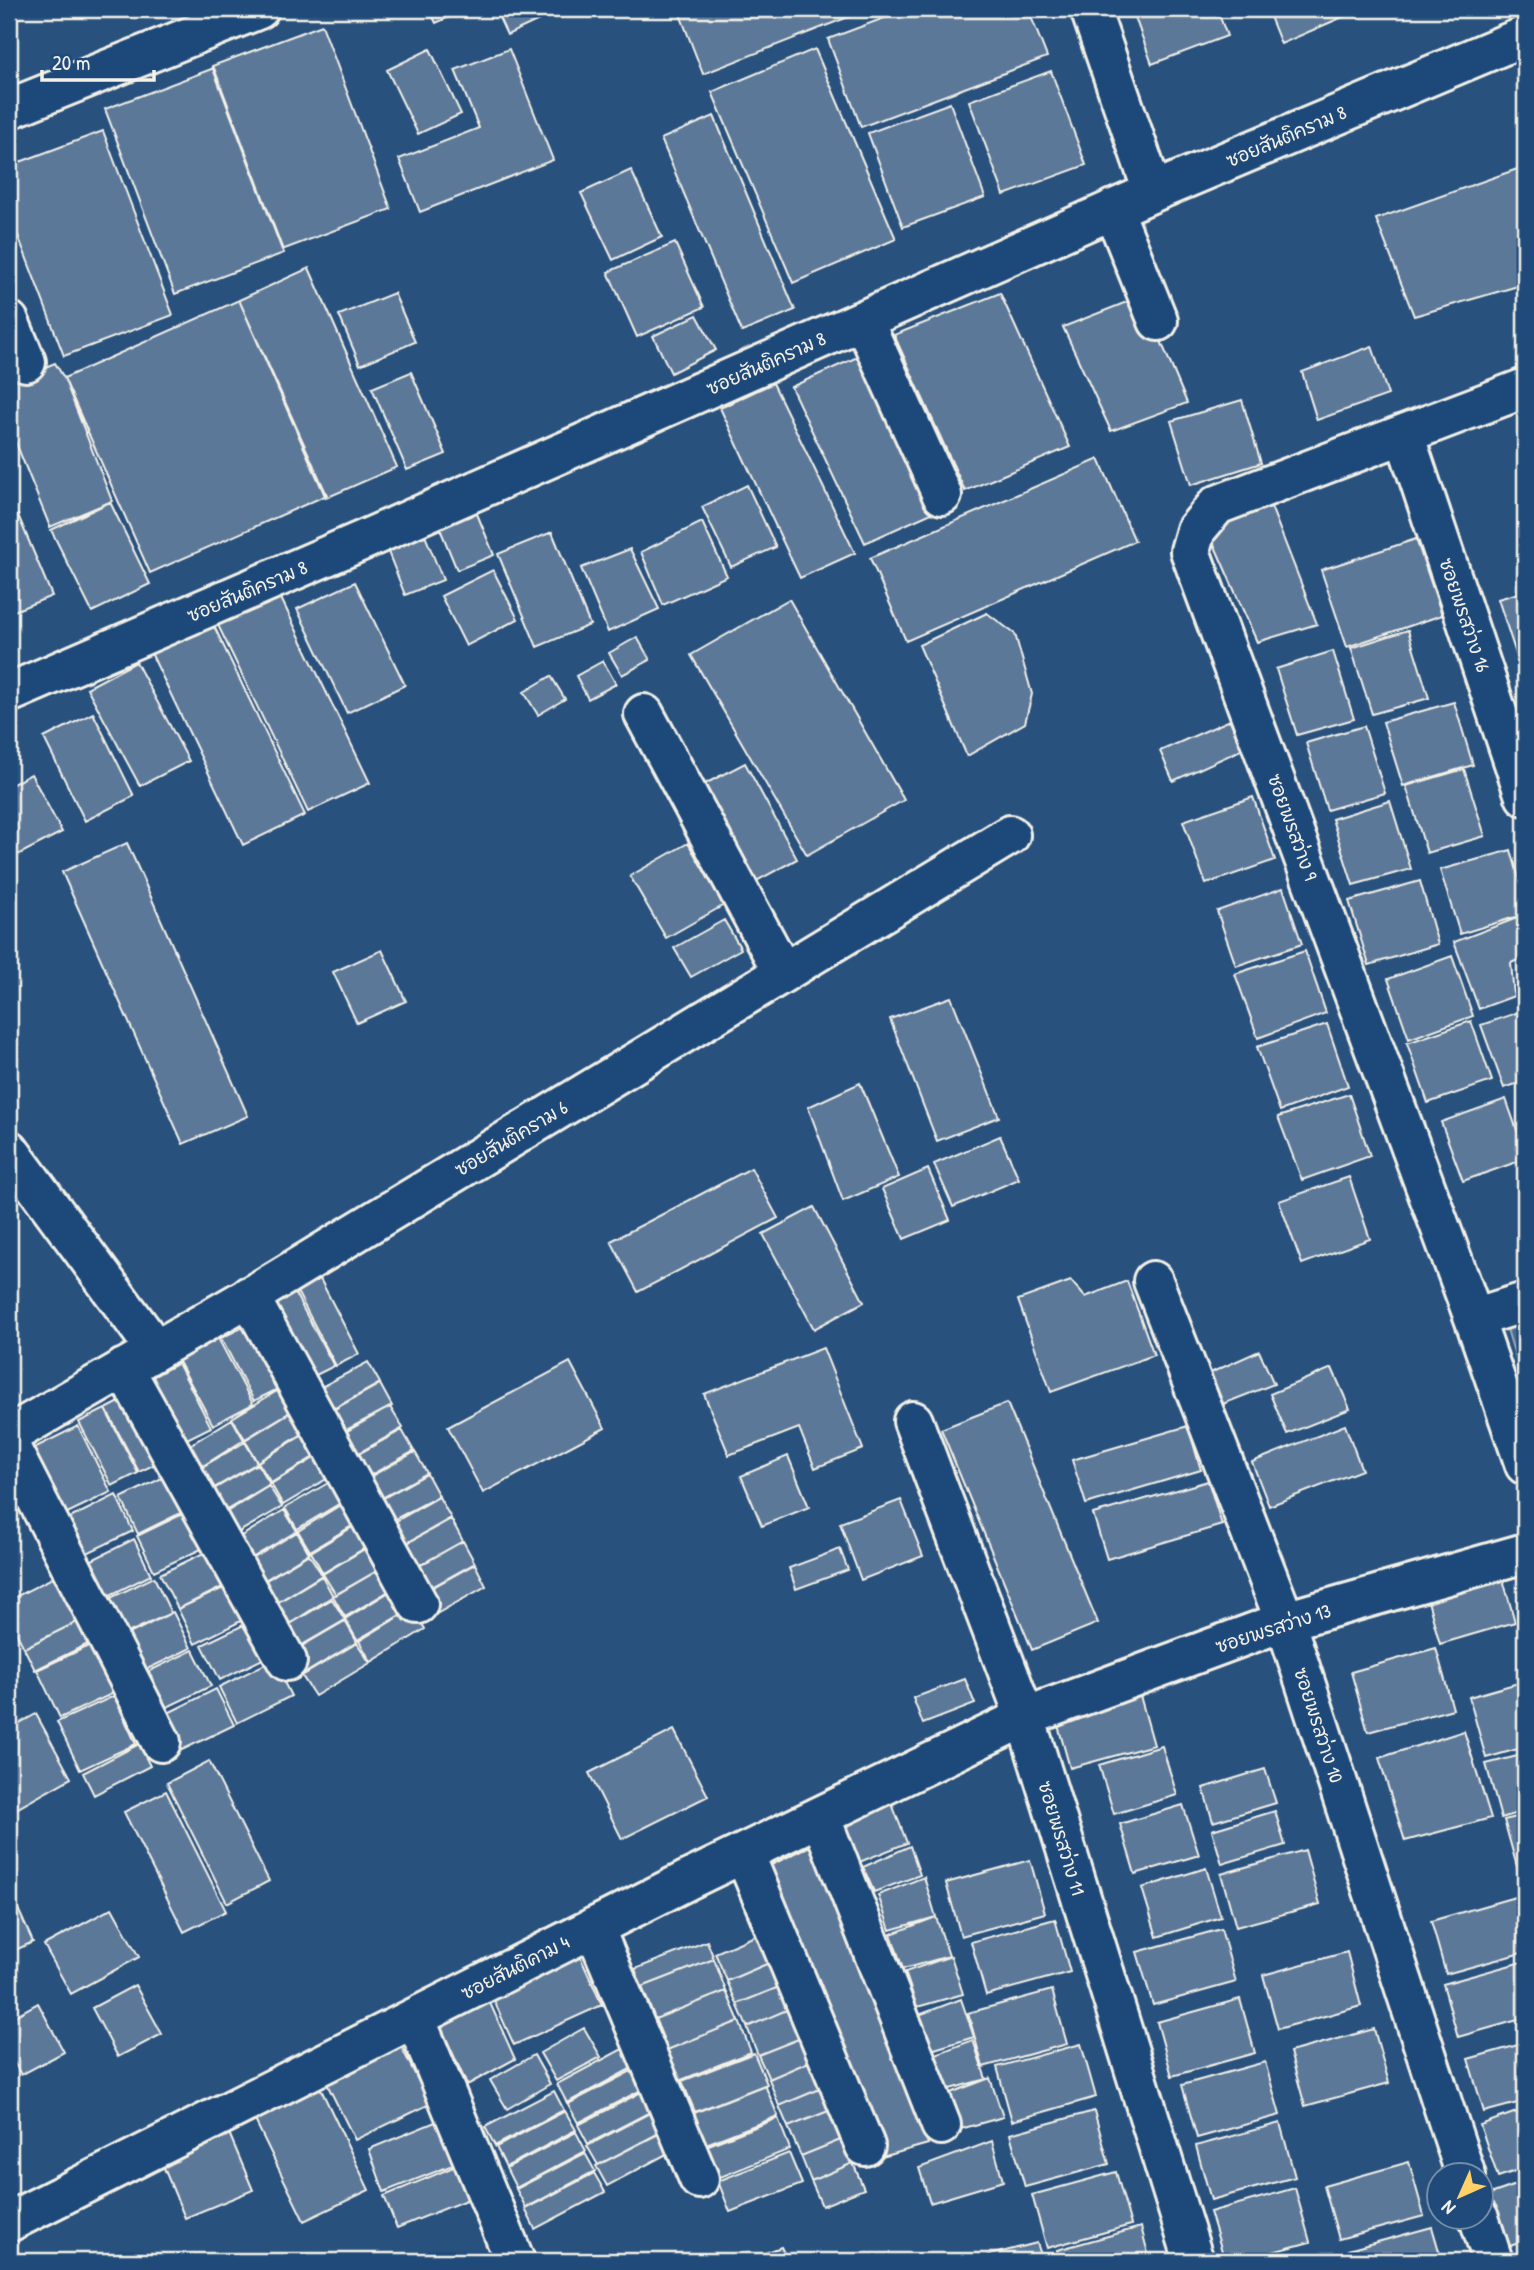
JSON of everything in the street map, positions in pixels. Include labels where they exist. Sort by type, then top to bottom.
[{"type":"street","points":[[9,109],[259,9]]},
{"type":"street","points":[[1090,9],[1153,192]]},
{"type":"street","name":"ซอยสันติคราม 8","points":[[9,693],[366,540],[1113,209],[1523,46]]},
{"type":"street","points":[[1113,209],[1158,321]]},
{"type":"street","points":[[863,320],[942,495]]},
{"type":"street","points":[[9,321],[26,362]]},
{"type":"street","name":"ซอยพรสว่าง 9","points":[[1525,388],[1217,505],[1196,530],[1191,551],[1474,1318],[1525,1465]]},
{"type":"street","name":"ซอยพรสว่าง 16","points":[[1404,434],[1525,796]]},
{"type":"street","points":[[644,714],[783,973]]},
{"type":"street","name":"ซอยสันติคราม 6","points":[[9,1435],[249,1296],[1010,835]]},
{"type":"street","points":[[9,1150],[140,1359],[287,1661]]},
{"type":"street","name":"ซอยพรสว่าง 10","points":[[1153,1281],[1285,1621],[1462,2162]]},
{"type":"street","points":[[249,1296],[418,1604]]},
{"type":"street","points":[[1474,1318],[1525,1301]]},
{"type":"street","name":"ซอยพรสว่าง 11","points":[[913,1421],[1025,1717],[1194,2261]]},
{"type":"street","points":[[9,1445],[161,1742]]},
{"type":"street","name":"ซอยพรสว่าง 13","points":[[1025,1717],[1285,1621],[1525,1553]]},
{"type":"street","name":"ซอยสันติคาม 4","points":[[9,2222],[594,1927],[1025,1717]]},
{"type":"street","points":[[820,1816],[941,2125]]},
{"type":"street","points":[[744,1853],[865,2146]]},
{"type":"street","points":[[594,1927],[699,2179]]},
{"type":"street","points":[[415,2018],[515,2261]]},
{"type":"street","points":[[1484,2232],[1493,2261]]},
{"type":"green space","points":[[1525,1320],[1525,1388],[1506,1326]]},
{"type":"building","points":[[429,9],[467,9],[436,23]]},
{"type":"building","points":[[495,9],[534,9],[539,20],[507,35]]},
{"type":"building","points":[[678,9],[848,9],[851,16],[703,74]]},
{"type":"building","points":[[908,9],[1028,9],[1047,57],[861,127],[828,39]]},
{"type":"building","points":[[1132,9],[1217,9],[1227,36],[1152,64]]},
{"type":"building","points":[[1267,9],[1361,9],[1281,44]]},
{"type":"building","points":[[322,25],[391,209],[282,250],[212,66]]},
{"type":"building","points":[[430,49],[461,114],[418,134],[387,70]]},
{"type":"building","points":[[509,49],[553,160],[420,212],[399,159],[479,128],[455,70]]},
{"type":"building","points":[[815,49],[896,239],[793,283],[712,92]]},
{"type":"building","points":[[214,68],[284,253],[175,294],[105,109]]},
{"type":"building","points":[[1051,71],[1086,165],[1004,195],[969,101]]},
{"type":"building","points":[[950,103],[985,197],[903,227],[868,133]]},
{"type":"building","points":[[714,116],[795,310],[742,332],[661,139]]},
{"type":"building","points":[[103,131],[173,315],[64,356],[9,212],[9,166]]},
{"type":"building","points":[[1520,168],[1525,184],[1525,284],[1414,316],[1376,219]]},
{"type":"building","points":[[631,170],[662,237],[613,260],[581,193]]},
{"type":"building","points":[[675,243],[704,307],[637,337],[608,272]]},
{"type":"building","points":[[309,268],[397,467],[326,498],[239,300]]},
{"type":"building","points":[[394,293],[415,342],[360,365],[339,315]]},
{"type":"building","points":[[1000,293],[1070,447],[965,491],[894,335]]},
{"type":"building","points":[[1142,296],[1187,403],[1111,431],[1063,327]]},
{"type":"building","points":[[239,300],[327,495],[150,573],[64,378]]},
{"type":"building","points":[[697,315],[716,350],[671,373],[653,336]]},
{"type":"building","points":[[1372,346],[1388,395],[1317,420],[1302,372]]},
{"type":"building","points":[[864,354],[936,511],[865,543],[791,387]]},
{"type":"building","points":[[55,363],[64,378],[112,501],[50,527],[9,426],[9,382]]},
{"type":"building","points":[[411,372],[446,454],[407,470],[372,388]]},
{"type":"building","points":[[773,383],[855,553],[800,578],[720,408]]},
{"type":"building","points":[[1242,400],[1261,463],[1191,485],[1171,421]]},
{"type":"building","points":[[1099,459],[1135,541],[906,641],[870,558]]},
{"type":"building","points":[[747,485],[776,547],[731,567],[702,507]]},
{"type":"building","points":[[1268,499],[1317,624],[1257,642],[1206,526]]},
{"type":"building","points":[[110,502],[150,584],[92,612],[51,530]]},
{"type":"building","points":[[473,504],[494,555],[457,570],[436,519]]},
{"type":"building","points":[[18,515],[52,596],[9,613],[9,519]]},
{"type":"building","points":[[702,522],[727,576],[663,605],[641,552]]},
{"type":"building","points":[[422,528],[443,580],[405,595],[385,544]]},
{"type":"building","points":[[552,532],[590,625],[537,647],[498,554]]},
{"type":"building","points":[[1416,539],[1442,615],[1347,647],[1321,570]]},
{"type":"building","points":[[630,549],[659,609],[608,632],[581,568]]},
{"type":"building","points":[[493,570],[518,619],[466,646],[441,596]]},
{"type":"building","points":[[355,582],[405,685],[347,713],[297,609]]},
{"type":"building","points":[[1525,591],[1525,661],[1519,663],[1498,599]]},
{"type":"building","points":[[278,592],[370,783],[308,812],[216,621]]},
{"type":"building","points":[[789,599],[904,800],[807,855],[691,655]]},
{"type":"building","points":[[987,613],[1015,634],[1032,694],[1025,723],[967,756],[919,645]]},
{"type":"building","points":[[213,624],[305,815],[243,845],[151,653]]},
{"type":"building","points":[[1408,630],[1429,698],[1372,714],[1351,648]]},
{"type":"building","points":[[637,637],[650,660],[622,675],[609,653]]},
{"type":"building","points":[[1333,651],[1354,719],[1297,735],[1276,669]]},
{"type":"building","points":[[603,661],[616,684],[588,699],[576,676]]},
{"type":"building","points":[[136,662],[189,761],[140,786],[87,688]]},
{"type":"building","points":[[551,676],[565,699],[538,715],[524,692]]},
{"type":"building","points":[[1454,702],[1473,765],[1403,786],[1383,722]]},
{"type":"building","points":[[93,713],[134,796],[85,821],[44,738]]},
{"type":"building","points":[[1230,720],[1243,749],[1173,781],[1160,751]]},
{"type":"building","points":[[1364,726],[1385,793],[1327,810],[1306,743]]},
{"type":"building","points":[[745,763],[797,859],[749,885],[697,788]]},
{"type":"building","points":[[1464,769],[1485,836],[1427,853],[1406,786]]},
{"type":"building","points":[[31,774],[62,832],[14,857],[9,847],[9,786]]},
{"type":"building","points":[[1253,797],[1275,860],[1206,884],[1183,821]]},
{"type":"building","points":[[1390,801],[1411,869],[1353,885],[1332,819]]},
{"type":"building","points":[[127,843],[248,1116],[183,1144],[62,872]]},
{"type":"building","points":[[688,843],[724,905],[666,938],[630,876]]},
{"type":"building","points":[[1511,850],[1525,899],[1525,914],[1460,934],[1440,870]]},
{"type":"building","points":[[1420,881],[1438,944],[1369,965],[1349,901]]},
{"type":"building","points":[[1283,888],[1302,944],[1236,966],[1217,911]]},
{"type":"building","points":[[1525,915],[1525,957],[1511,963],[1514,996],[1479,1009],[1454,942]]},
{"type":"building","points":[[724,920],[741,949],[691,977],[674,948]]},
{"type":"building","points":[[382,950],[406,1001],[357,1023],[333,972]]},
{"type":"building","points":[[1305,951],[1326,1013],[1258,1038],[1235,974]]},
{"type":"building","points":[[1452,956],[1473,1016],[1409,1039],[1388,979]]},
{"type":"building","points":[[951,997],[999,1117],[937,1141],[890,1019]]},
{"type":"building","points":[[1525,1010],[1525,1081],[1504,1088],[1481,1025]]},
{"type":"building","points":[[1471,1021],[1492,1081],[1428,1103],[1407,1043]]},
{"type":"building","points":[[1327,1024],[1348,1086],[1280,1111],[1257,1047]]},
{"type":"building","points":[[860,1083],[899,1177],[843,1201],[808,1107]]},
{"type":"building","points":[[1349,1094],[1370,1156],[1302,1180],[1278,1117]]},
{"type":"building","points":[[1506,1099],[1525,1159],[1463,1181],[1441,1122]]},
{"type":"building","points":[[1000,1136],[1019,1179],[953,1207],[934,1164]]},
{"type":"building","points":[[751,1168],[778,1218],[638,1292],[611,1241]]},
{"type":"building","points":[[928,1169],[950,1220],[904,1239],[882,1189]]},
{"type":"building","points":[[1349,1177],[1370,1239],[1302,1264],[1279,1201]]},
{"type":"building","points":[[814,1207],[864,1302],[814,1329],[763,1234]]},
{"type":"building","points":[[317,1273],[359,1354],[336,1366],[294,1286]]},
{"type":"building","points":[[1071,1281],[1085,1297],[1127,1281],[1154,1355],[1051,1392],[1018,1300]]},
{"type":"building","points":[[291,1286],[334,1366],[310,1378],[268,1298]]},
{"type":"building","points":[[247,1325],[280,1388],[254,1401],[221,1338]]},
{"type":"building","points":[[218,1338],[253,1404],[213,1425],[178,1360]]},
{"type":"building","points":[[823,1348],[863,1449],[815,1468],[799,1428],[729,1455],[704,1394]]},
{"type":"building","points":[[1259,1351],[1274,1384],[1223,1404],[1210,1373]]},
{"type":"building","points":[[368,1362],[380,1383],[324,1414],[312,1392]]},
{"type":"building","points":[[570,1362],[605,1428],[483,1493],[448,1427]]},
{"type":"building","points":[[178,1363],[211,1427],[185,1440],[152,1377]]},
{"type":"building","points":[[1332,1368],[1350,1409],[1287,1434],[1270,1394]]},
{"type":"building","points":[[380,1384],[392,1406],[335,1436],[324,1415]]},
{"type":"building","points":[[287,1385],[300,1406],[245,1439],[232,1418]]},
{"type":"building","points":[[133,1395],[166,1459],[139,1472],[106,1409]]},
{"type":"building","points":[[1007,1403],[1098,1623],[1032,1650],[941,1429]]},
{"type":"building","points":[[299,1407],[312,1428],[257,1462],[245,1440]]},
{"type":"building","points":[[390,1407],[403,1428],[346,1460],[335,1438]]},
{"type":"building","points":[[105,1409],[138,1473],[112,1486],[79,1422]]},
{"type":"building","points":[[232,1419],[244,1440],[190,1474],[177,1453]]},
{"type":"building","points":[[1345,1425],[1362,1470],[1269,1506],[1252,1462]]},
{"type":"building","points":[[78,1426],[111,1492],[57,1518],[24,1453]]},
{"type":"building","points":[[1188,1426],[1201,1470],[1086,1504],[1072,1460]]},
{"type":"building","points":[[313,1429],[325,1450],[271,1483],[258,1462]]},
{"type":"building","points":[[402,1430],[414,1451],[358,1482],[346,1461]]},
{"type":"building","points":[[245,1442],[257,1463],[202,1495],[190,1474]]},
{"type":"building","points":[[326,1451],[338,1472],[283,1505],[271,1484]]},
{"type":"building","points":[[415,1452],[427,1473],[371,1504],[359,1483]]},
{"type":"building","points":[[788,1456],[809,1507],[762,1526],[741,1476]]},
{"type":"building","points":[[257,1464],[270,1484],[215,1517],[202,1496]]},
{"type":"building","points":[[174,1472],[191,1508],[138,1534],[121,1498]]},
{"type":"building","points":[[427,1474],[439,1496],[382,1526],[371,1505]]},
{"type":"building","points":[[340,1476],[352,1496],[297,1529],[285,1508]]},
{"type":"building","points":[[1208,1481],[1222,1525],[1107,1559],[1093,1514]]},
{"type":"building","points":[[269,1486],[282,1507],[227,1539],[215,1519]]},
{"type":"building","points":[[116,1495],[133,1531],[79,1557],[62,1522]]},
{"type":"building","points":[[439,1497],[451,1518],[396,1549],[384,1528]]},
{"type":"building","points":[[352,1498],[365,1518],[310,1551],[298,1531]]},
{"type":"building","points":[[901,1500],[923,1556],[861,1580],[840,1523]]},
{"type":"building","points":[[191,1510],[208,1546],[154,1571],[137,1536]]},
{"type":"building","points":[[284,1510],[297,1531],[242,1564],[230,1543]]},
{"type":"building","points":[[366,1519],[378,1540],[323,1573],[311,1552]]},
{"type":"building","points":[[451,1519],[463,1541],[407,1572],[395,1550]]},
{"type":"building","points":[[297,1532],[309,1553],[255,1586],[242,1565]]},
{"type":"building","points":[[134,1539],[151,1575],[98,1601],[80,1566]]},
{"type":"building","points":[[378,1541],[391,1563],[336,1595],[323,1574]]},
{"type":"building","points":[[463,1541],[475,1563],[419,1594],[407,1573]]},
{"type":"building","points":[[214,1548],[231,1583],[178,1609],[160,1574]]},
{"type":"building","points":[[840,1549],[848,1570],[796,1589],[789,1568]]},
{"type":"building","points":[[309,1554],[322,1575],[268,1608],[255,1587]]},
{"type":"building","points":[[475,1564],[486,1586],[431,1617],[419,1595]]},
{"type":"building","points":[[387,1565],[399,1585],[345,1617],[333,1596]]},
{"type":"building","points":[[1499,1565],[1515,1622],[1440,1644],[1424,1587]]},
{"type":"building","points":[[58,1575],[81,1620],[24,1648],[9,1618],[9,1600]]},
{"type":"building","points":[[322,1576],[333,1596],[280,1630],[267,1609]]},
{"type":"building","points":[[154,1577],[171,1613],[117,1638],[100,1603]]},
{"type":"building","points":[[230,1585],[249,1617],[195,1644],[178,1609]]},
{"type":"building","points":[[399,1586],[412,1608],[357,1640],[345,1619]]},
{"type":"building","points":[[332,1599],[345,1620],[290,1652],[277,1632]]},
{"type":"building","points":[[413,1608],[425,1629],[371,1662],[359,1641]]},
{"type":"building","points":[[173,1612],[191,1648],[137,1674],[119,1639]]},
{"type":"building","points":[[256,1619],[273,1654],[220,1680],[202,1645]]},
{"type":"building","points":[[81,1620],[92,1642],[35,1670],[24,1648]]},
{"type":"building","points":[[345,1621],[357,1642],[302,1675],[290,1653]]},
{"type":"building","points":[[357,1643],[370,1663],[315,1696],[302,1676]]},
{"type":"building","points":[[93,1644],[116,1692],[60,1718],[37,1670]]},
{"type":"building","points":[[1436,1648],[1453,1709],[1368,1732],[1351,1672]]},
{"type":"building","points":[[193,1650],[211,1686],[157,1712],[139,1676]]},
{"type":"building","points":[[273,1660],[291,1696],[237,1723],[219,1687]]},
{"type":"building","points":[[965,1679],[975,1704],[923,1724],[913,1698]]},
{"type":"building","points":[[1525,1681],[1525,1747],[1486,1758],[1469,1697]]},
{"type":"building","points":[[216,1689],[234,1725],[180,1751],[162,1716]]},
{"type":"building","points":[[1139,1692],[1154,1745],[1070,1768],[1055,1715]]},
{"type":"building","points":[[114,1696],[136,1744],[80,1770],[57,1722]]},
{"type":"building","points":[[36,1714],[71,1778],[9,1813],[9,1729]]},
{"type":"building","points":[[674,1730],[708,1796],[622,1839],[589,1773]]},
{"type":"building","points":[[1464,1731],[1491,1818],[1405,1841],[1379,1758]]},
{"type":"building","points":[[139,1744],[150,1766],[94,1795],[83,1773]]},
{"type":"building","points":[[1162,1746],[1177,1795],[1114,1814],[1099,1765]]},
{"type":"building","points":[[1525,1754],[1525,1811],[1501,1818],[1486,1764]]},
{"type":"building","points":[[209,1761],[269,1881],[227,1903],[167,1783]]},
{"type":"building","points":[[1265,1769],[1276,1803],[1213,1822],[1203,1788]]},
{"type":"building","points":[[166,1791],[226,1911],[184,1932],[124,1812]]},
{"type":"building","points":[[889,1796],[907,1843],[857,1863],[843,1817]]},
{"type":"building","points":[[1183,1805],[1199,1855],[1135,1874],[1120,1824]]},
{"type":"building","points":[[1275,1811],[1285,1845],[1222,1864],[1212,1830]]},
{"type":"building","points":[[1525,1815],[1525,1872],[1519,1874],[1504,1820]]},
{"type":"building","points":[[816,1843],[928,2144],[882,2157],[767,1867]]},
{"type":"building","points":[[910,1846],[920,1875],[874,1892],[863,1867]]},
{"type":"building","points":[[1305,1850],[1320,1904],[1236,1927],[1221,1874]]},
{"type":"building","points":[[1030,1860],[1045,1913],[961,1936],[946,1883]]},
{"type":"building","points":[[1206,1868],[1221,1917],[1157,1937],[1142,1888]]},
{"type":"building","points":[[924,1877],[936,1917],[890,1930],[878,1895]]},
{"type":"building","points":[[9,1889],[33,1942],[9,1953]]},
{"type":"building","points":[[1515,1897],[1525,1933],[1525,1952],[1446,1974],[1431,1921]]},
{"type":"building","points":[[112,1908],[139,1957],[71,1994],[44,1945]]},
{"type":"building","points":[[936,1917],[949,1956],[903,1969],[891,1934]]},
{"type":"building","points":[[1055,1919],[1070,1972],[986,1995],[971,1942]]},
{"type":"building","points":[[1221,1929],[1236,1982],[1153,2005],[1137,1952]]},
{"type":"building","points":[[757,1935],[769,1963],[727,1981],[715,1953]]},
{"type":"building","points":[[707,1941],[714,1959],[642,1987],[635,1969]]},
{"type":"building","points":[[1347,1952],[1361,2006],[1278,2029],[1263,1975]]},
{"type":"building","points":[[579,1954],[602,2005],[514,2045],[491,1994]]},
{"type":"building","points":[[951,1956],[963,1994],[917,2007],[905,1972]]},
{"type":"building","points":[[714,1959],[726,1991],[655,2019],[642,1987]]},
{"type":"building","points":[[1525,1961],[1525,2018],[1458,2037],[1443,1984]]},
{"type":"building","points":[[769,1963],[779,1987],[737,2004],[727,1981]]},
{"type":"building","points":[[135,1985],[162,2034],[118,2057],[92,2008]]},
{"type":"building","points":[[779,1987],[789,2009],[747,2027],[737,2004]]},
{"type":"building","points":[[1052,1990],[1067,2044],[983,2067],[968,2013]]},
{"type":"building","points":[[726,1991],[739,2021],[667,2050],[655,2019]]},
{"type":"building","points":[[486,1994],[515,2059],[467,2085],[436,2016]]},
{"type":"building","points":[[961,1999],[974,2037],[928,2051],[916,2016]]},
{"type":"building","points":[[1240,1999],[1255,2053],[1172,2076],[1157,2022]]},
{"type":"building","points":[[38,2003],[64,2052],[21,2075],[9,2053],[9,2019]]},
{"type":"building","points":[[789,2009],[801,2038],[758,2055],[747,2027]]},
{"type":"building","points":[[739,2021],[751,2052],[679,2081],[667,2050]]},
{"type":"building","points":[[584,2028],[601,2057],[556,2081],[540,2053]]},
{"type":"building","points":[[1374,2029],[1389,2083],[1305,2106],[1290,2052]]},
{"type":"building","points":[[801,2038],[811,2061],[769,2079],[758,2055]]},
{"type":"building","points":[[398,2040],[430,2104],[355,2140],[323,2076]]},
{"type":"building","points":[[973,2040],[986,2079],[939,2092],[928,2057]]},
{"type":"building","points":[[1525,2043],[1525,2101],[1484,2112],[1468,2059]]},
{"type":"building","points":[[1081,2044],[1096,2097],[1012,2121],[997,2067]]},
{"type":"building","points":[[626,2047],[636,2066],[567,2103],[557,2084]]},
{"type":"building","points":[[754,2053],[767,2084],[695,2112],[682,2081]]},
{"type":"building","points":[[534,2055],[550,2084],[507,2109],[490,2080]]},
{"type":"building","points":[[811,2061],[822,2088],[779,2106],[769,2079]]},
{"type":"building","points":[[1265,2062],[1280,2115],[1197,2138],[1182,2085]]},
{"type":"building","points":[[637,2068],[647,2087],[578,2123],[568,2104]]},
{"type":"building","points":[[990,2078],[1003,2117],[957,2130],[945,2095]]},
{"type":"building","points":[[317,2081],[369,2190],[304,2221],[251,2112]]},
{"type":"building","points":[[765,2085],[778,2116],[706,2144],[694,2113]]},
{"type":"building","points":[[822,2088],[831,2110],[788,2127],[779,2106]]},
{"type":"building","points":[[647,2089],[658,2108],[588,2144],[578,2125]]},
{"type":"building","points":[[554,2091],[564,2110],[495,2146],[485,2127]]},
{"type":"building","points":[[657,2109],[667,2129],[598,2165],[587,2146]]},
{"type":"building","points":[[1525,2109],[1525,2168],[1498,2177],[1496,2162],[1493,2162],[1480,2125]]},
{"type":"building","points":[[831,2110],[843,2139],[801,2156],[788,2127]]},
{"type":"building","points":[[565,2111],[576,2130],[506,2167],[496,2147]]},
{"type":"building","points":[[1094,2111],[1109,2164],[1025,2187],[1010,2134]]},
{"type":"building","points":[[445,2118],[463,2161],[384,2192],[369,2149]]},
{"type":"building","points":[[778,2118],[790,2149],[718,2178],[706,2146]]},
{"type":"building","points":[[1280,2123],[1295,2177],[1211,2200],[1196,2146]]},
{"type":"building","points":[[666,2130],[676,2149],[607,2186],[596,2166]]},
{"type":"building","points":[[576,2132],[586,2151],[516,2188],[506,2168]]},
{"type":"building","points":[[229,2133],[253,2190],[185,2218],[161,2161]]},
{"type":"building","points":[[843,2139],[853,2163],[811,2181],[801,2156]]},
{"type":"building","points":[[992,2141],[1003,2181],[930,2203],[919,2168]]},
{"type":"building","points":[[585,2153],[595,2171],[526,2208],[516,2189]]},
{"type":"building","points":[[789,2153],[802,2184],[730,2212],[718,2181]]},
{"type":"building","points":[[1409,2162],[1424,2216],[1339,2239],[1324,2186]]},
{"type":"building","points":[[463,2163],[476,2196],[397,2228],[384,2196]]},
{"type":"building","points":[[853,2163],[864,2189],[822,2206],[811,2181]]},
{"type":"building","points":[[1116,2172],[1131,2225],[1047,2248],[1032,2195]]},
{"type":"building","points":[[594,2173],[605,2192],[535,2229],[525,2209]]},
{"type":"building","points":[[1525,2182],[1525,2241],[1498,2250],[1493,2232],[1496,2232],[1496,2192]]},
{"type":"building","points":[[1295,2188],[1310,2242],[1239,2261],[1225,2261],[1210,2212]]},
{"type":"building","points":[[1141,2227],[1150,2261],[1060,2261],[1057,2250]]},
{"type":"building","points":[[1426,2229],[1426,2232],[1433,2232],[1442,2261],[1352,2261],[1348,2250]]},
{"type":"building","points":[[1037,2243],[1043,2261],[966,2261]]},
{"type":"building","points":[[781,2247],[788,2261],[743,2261]]},
{"type":"building","points":[[1318,2253],[1320,2261],[1288,2261]]}]
